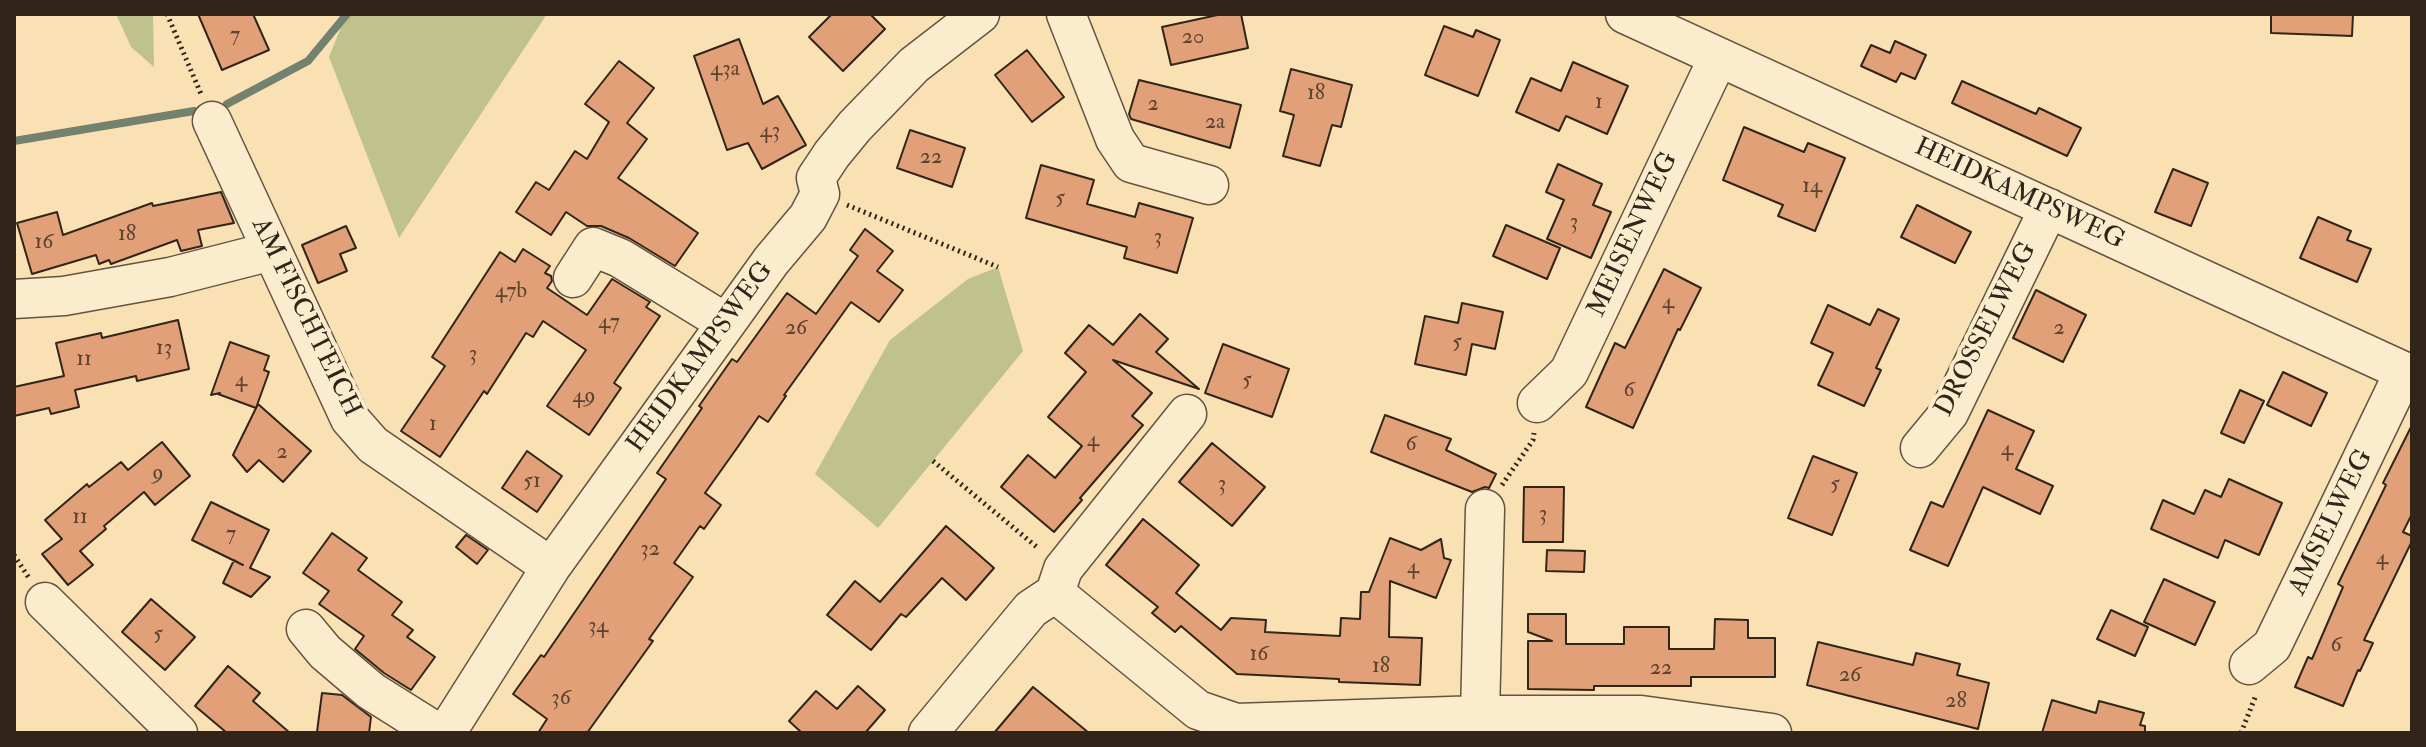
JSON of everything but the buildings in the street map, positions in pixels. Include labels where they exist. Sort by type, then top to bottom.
[{"type":"street","name":"HEIDKAMPSWEG","points":[[446,733],[551,567],[771,261],[808,217],[820,194],[816,178],[855,126],[914,65],[980,14]]},
{"type":"street","points":[[1066,14],[1115,139],[1131,163],[1209,185]]},
{"type":"street","name":"HEIDKAMPSWEG","points":[[1625,14],[2408,374]]},
{"type":"street","name":"MEISENWEG","points":[[1537,403],[1569,372],[1718,58]]},
{"type":"street","name":"AM FISCHTEICH","points":[[212,121],[350,419],[373,445],[551,567]]},
{"type":"street","name":"DROSSELWEG","points":[[1920,448],[1949,413],[2049,208]]},
{"type":"street","points":[[573,278],[593,247],[620,258],[726,323]]},
{"type":"street","points":[[14,299],[64,296],[170,277],[272,251]]},
{"type":"street","name":"AMSELWEG","points":[[2249,665],[2272,646],[2408,374]]},
{"type":"street","points":[[928,733],[1031,609],[1059,581],[1187,414]]},
{"type":"street","points":[[1480,715],[1485,509]]},
{"type":"street","points":[[1059,581],[1198,710],[1236,728],[1480,715],[1641,715],[1772,733]]},
{"type":"street","points":[[45,602],[178,733]]},
{"type":"street","points":[[306,629],[325,652],[371,691],[438,733]]},
{"type":"path","points":[[167,14],[212,121]]},
{"type":"path","points":[[820,194],[998,267]]},
{"type":"path","points":[[1485,509],[1533,440],[1537,403]]},
{"type":"path","points":[[933,461],[1059,581]]},
{"type":"green space","points":[[116,14],[153,14],[154,67],[131,47]]},
{"type":"green space","points":[[338,14],[547,14],[399,238],[329,57],[344,20]]},
{"type":"green space","points":[[998,267],[1023,351],[878,528],[815,474],[890,340],[968,279]]},
{"type":"waterway","points":[[227,104],[308,61],[347,14]]},
{"type":"waterway","points":[[14,141],[194,111]]}]
